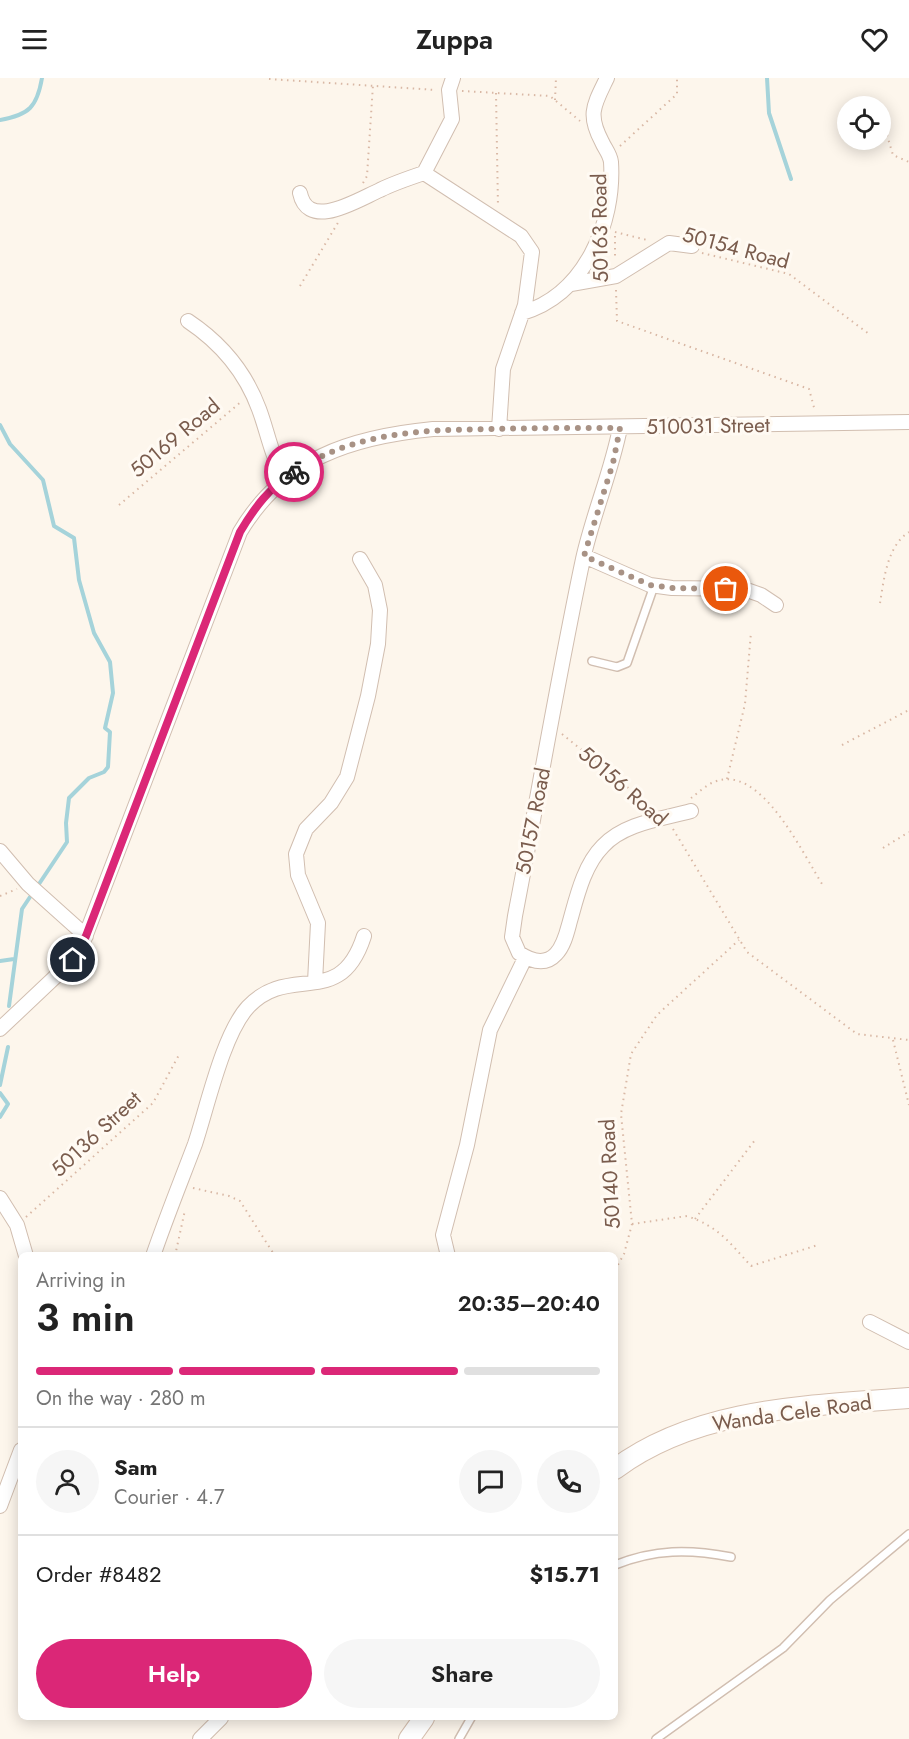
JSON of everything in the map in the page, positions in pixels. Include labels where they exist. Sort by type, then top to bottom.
[{"type":"street","points":[[522,313],[546,303],[572,284],[594,249],[605,217],[611,159],[608,150],[594,129],[592,114],[607,78]]},
{"type":"street","points":[[300,193],[304,205],[310,209],[329,211],[424,173],[452,119],[451,84]]},
{"type":"street","points":[[424,173],[521,236],[532,252],[522,313],[503,369],[499,429]]},
{"type":"street","points":[[572,284],[616,276],[665,244],[676,243],[695,250]]},
{"type":"street","points":[[188,321],[227,352],[252,393],[274,460],[285,478]]},
{"type":"street","name":"510031 Street","points":[[0,1029],[73,960],[86,936],[240,532],[254,507],[285,478],[313,459],[348,444],[391,433],[433,429],[909,422]]},
{"type":"street","points":[[551,726],[584,556],[613,463],[620,428]]},
{"type":"street","points":[[584,556],[654,586],[744,589],[761,595],[776,605]]},
{"type":"street","points":[[315,982],[318,923],[298,875],[296,854],[306,829],[331,803],[347,777],[368,696],[378,644],[380,610],[375,585],[360,558]]},
{"type":"street","name":"50157 Road","points":[[525,958],[514,946],[512,937],[551,726]]},
{"type":"street","points":[[447,1252],[443,1234],[467,1145],[490,1030],[525,958],[537,962],[549,960],[556,954],[566,934],[585,873],[605,843],[626,830],[691,811]]},
{"type":"street","points":[[0,851],[28,884],[86,936]]},
{"type":"street","points":[[154,1252],[228,1042],[246,1009],[275,990],[335,977],[351,966],[364,936]]},
{"type":"street","points":[[0,1198],[17,1225],[25,1252]]},
{"type":"street","points":[[870,1322],[909,1342]]},
{"type":"street","name":"Wanda Cele Road","points":[[618,1467],[651,1446],[706,1424],[746,1415],[909,1398]]},
{"type":"street","points":[[0,1506],[18,1458]]},
{"type":"street","points":[[200,1739],[219,1720]]},
{"type":"street","points":[[409,1739],[423,1720]]},
{"type":"lane","points":[[592,661],[617,667],[627,663],[654,586]]},
{"type":"lane","points":[[656,1739],[783,1648],[830,1600],[909,1534]]},
{"type":"lane","points":[[618,1564],[649,1553],[667,1550],[705,1552],[731,1557]]},
{"type":"lane","points":[[459,1739],[470,1720]]},
{"type":"path","points":[[555,100],[556,78]]},
{"type":"path","points":[[608,150],[676,94],[676,78]]},
{"type":"path","points":[[269,79],[451,84],[496,93],[550,96],[582,123]]},
{"type":"path","points":[[496,93],[498,221]]},
{"type":"path","points":[[891,150],[892,155],[909,162]]},
{"type":"path","name":"50154 Road","points":[[615,232],[665,244]]},
{"type":"path","name":"50163 Road","points":[[615,232],[617,321],[809,389],[819,423]]},
{"type":"path","name":"50154 Road","points":[[695,250],[789,274],[869,334]]},
{"type":"path","name":"50169 Road","points":[[119,505],[252,393]]},
{"type":"path","points":[[880,603],[887,565],[900,537],[909,532]]},
{"type":"path","points":[[728,779],[745,704],[751,632]]},
{"type":"path","points":[[842,745],[909,710]]},
{"type":"path","name":"50156 Road","points":[[551,726],[666,818],[747,952],[857,1034],[892,1040],[909,1040]]},
{"type":"path","points":[[666,818],[713,782],[728,779],[741,782],[766,797],[824,887]]},
{"type":"path","points":[[883,848],[909,832]]},
{"type":"path","points":[[0,896],[28,884]]},
{"type":"path","name":"50140 Road","points":[[618,1265],[624,1254],[632,1224],[621,1114],[631,1054],[657,1015],[740,939]]},
{"type":"path","points":[[892,1040],[909,1105]]},
{"type":"path","name":"50136 Street","points":[[17,1225],[153,1103],[180,1053]]},
{"type":"path","points":[[695,1219],[755,1140]]},
{"type":"path","points":[[190,1187],[229,1196],[240,1201],[272,1252]]},
{"type":"path","points":[[632,1224],[687,1216],[713,1227],[751,1266],[818,1245]]},
{"type":"waterway","points":[[0,120],[18,115],[30,108],[37,96],[42,78]]},
{"type":"waterway","points":[[767,78],[769,113],[791,179]]},
{"type":"waterway","points":[[0,425],[10,444],[43,480],[54,526],[74,538],[79,580],[94,633],[110,662],[113,693],[105,728],[110,732],[108,767],[104,772],[89,778],[69,798],[66,823],[67,842],[39,884]]},
{"type":"waterway","points":[[9,1006],[22,909],[30,897]]},
{"type":"waterway","points":[[0,961],[14,959]]},
{"type":"waterway","points":[[0,1085],[8,1047]]},
{"type":"waterway","points":[[0,1093],[8,1104],[0,1117]]},
{"type":"way so far","points":[[294,472],[313,459],[348,444],[391,433],[433,429],[620,428],[613,463],[584,556],[650,585],[704,590],[726,589]]},
{"type":"route","points":[[73,960],[86,936],[240,532],[254,507],[269,491],[294,472]]}]
